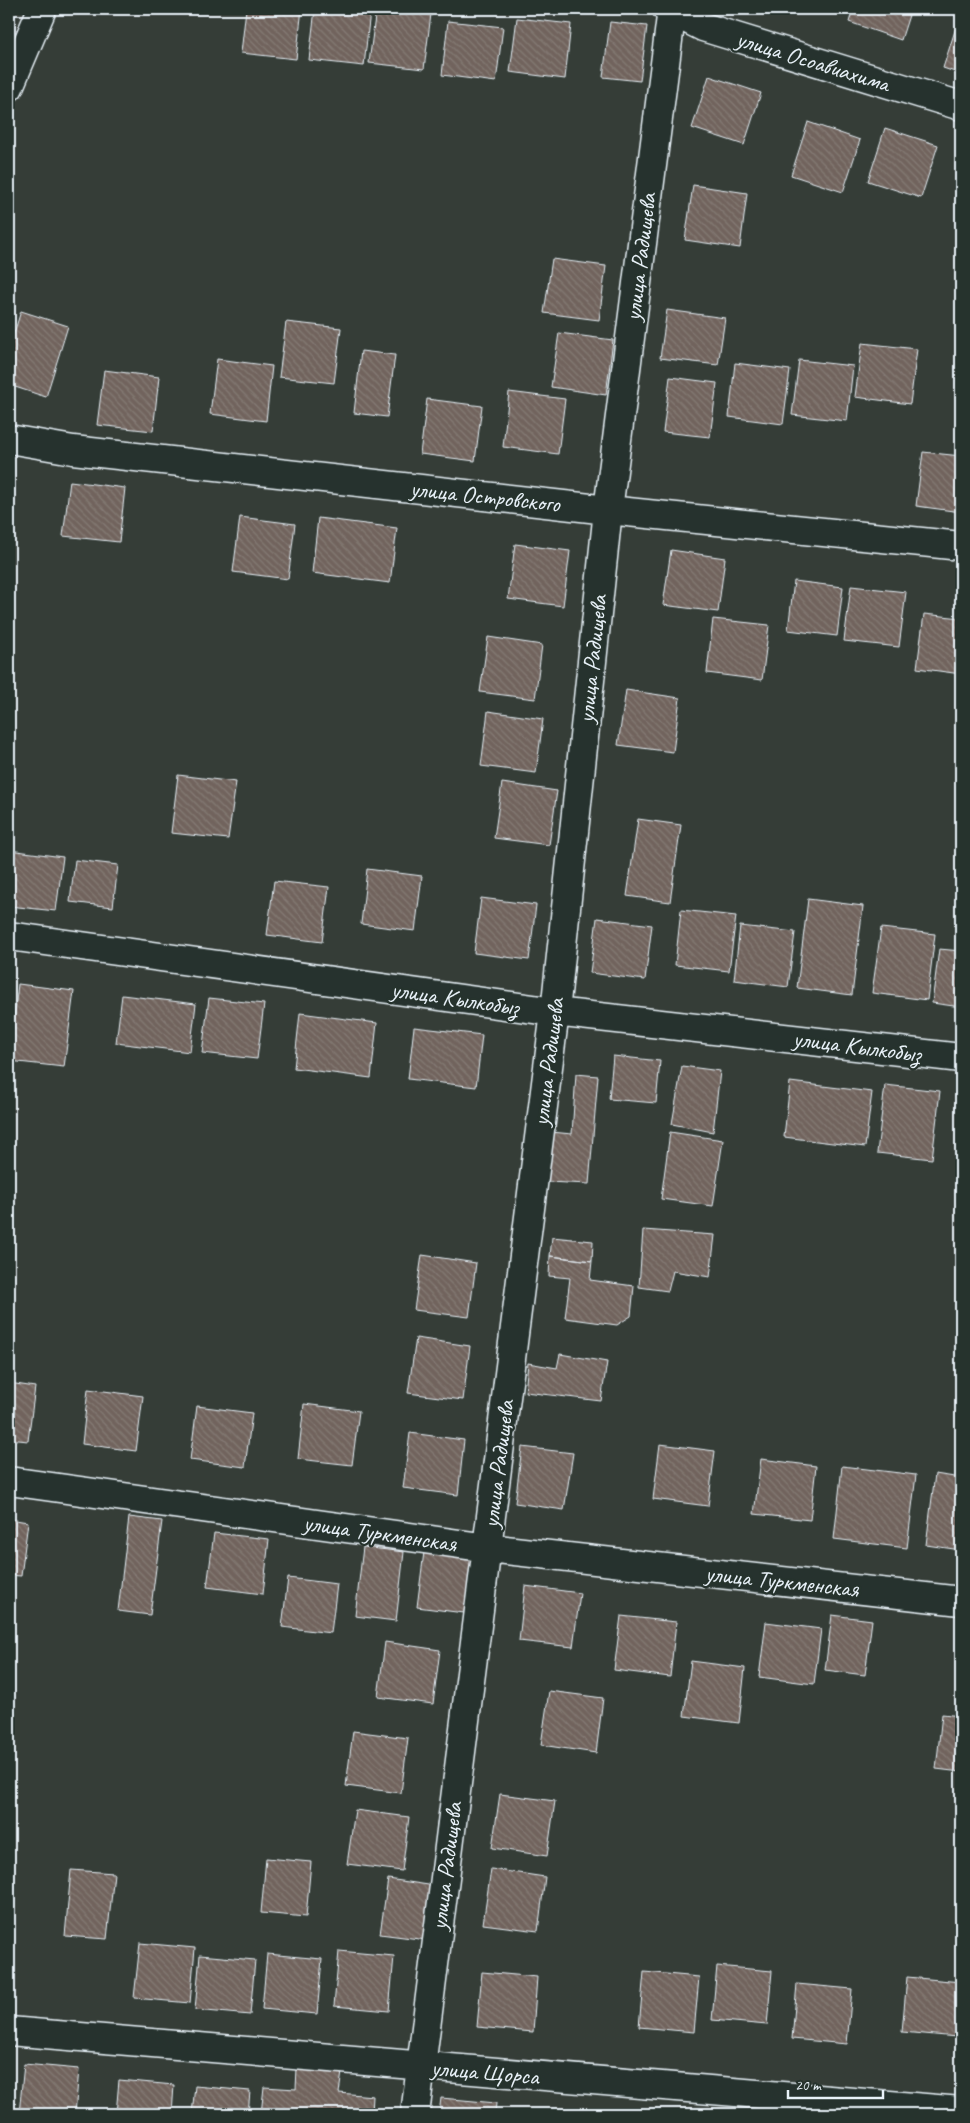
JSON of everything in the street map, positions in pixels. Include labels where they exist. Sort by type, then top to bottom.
[{"type":"street","points":[[9,87],[42,9]]},
{"type":"street","name":"улица Осоавиахима","points":[[670,10],[703,27],[961,106]]},
{"type":"street","name":"улица Радищева","points":[[415,2114],[555,1012],[608,510],[670,10]]},
{"type":"street","name":"улица Островского","points":[[9,439],[73,450],[608,510],[961,546]]},
{"type":"street","name":"улица Кылкобыз","points":[[9,936],[555,1012],[961,1058]]},
{"type":"street","name":"улица Туркменская","points":[[9,1481],[488,1548],[961,1601]]},
{"type":"street","name":"улица Щорса","points":[[9,2031],[961,2112]]},
{"type":"building","points":[[246,9],[302,9],[296,59],[241,53]]},
{"type":"building","points":[[315,9],[370,11],[364,66],[309,60]]},
{"type":"building","points":[[376,9],[431,14],[424,69],[369,63]]},
{"type":"building","points":[[853,9],[911,9],[901,40],[849,22]]},
{"type":"building","points":[[961,16],[961,74],[943,68]]},
{"type":"building","points":[[517,18],[571,24],[565,79],[510,72]]},
{"type":"building","points":[[448,21],[503,27],[496,82],[442,75]]},
{"type":"building","points":[[610,22],[647,26],[640,81],[603,77]]},
{"type":"building","points":[[709,76],[761,93],[744,145],[692,128]]},
{"type":"building","points":[[808,122],[860,140],[843,192],[791,175]]},
{"type":"building","points":[[885,128],[938,145],[921,198],[868,181]]},
{"type":"building","points":[[693,185],[747,193],[740,248],[685,240]]},
{"type":"building","points":[[552,259],[606,266],[599,320],[544,313]]},
{"type":"building","points":[[667,310],[725,318],[718,365],[660,358]]},
{"type":"building","points":[[21,311],[68,326],[46,397],[9,385],[9,349]]},
{"type":"building","points":[[286,322],[341,328],[334,383],[279,377]]},
{"type":"building","points":[[559,333],[613,340],[606,395],[551,387]]},
{"type":"building","points":[[862,343],[917,349],[910,404],[855,397]]},
{"type":"building","points":[[361,351],[395,355],[387,417],[354,413]]},
{"type":"building","points":[[217,359],[272,366],[266,421],[210,414]]},
{"type":"building","points":[[799,360],[853,366],[847,421],[792,415]]},
{"type":"building","points":[[735,363],[790,370],[783,424],[729,417]]},
{"type":"building","points":[[104,370],[159,377],[153,431],[97,425]]},
{"type":"building","points":[[670,377],[717,383],[710,437],[663,432]]},
{"type":"building","points":[[509,392],[565,399],[558,454],[503,447]]},
{"type":"building","points":[[427,399],[482,406],[475,461],[420,454]]},
{"type":"building","points":[[923,452],[961,456],[961,512],[916,506]]},
{"type":"building","points":[[70,481],[125,488],[119,542],[63,536]]},
{"type":"building","points":[[240,517],[295,524],[288,579],[233,572]]},
{"type":"building","points":[[318,518],[397,528],[390,583],[312,573]]},
{"type":"building","points":[[515,544],[570,551],[563,606],[508,599]]},
{"type":"building","points":[[671,550],[725,558],[718,612],[663,605]]},
{"type":"building","points":[[794,581],[843,587],[837,636],[788,630]]},
{"type":"building","points":[[851,586],[906,592],[899,647],[844,641]]},
{"type":"building","points":[[924,614],[961,618],[961,674],[917,668]]},
{"type":"building","points":[[713,619],[769,625],[762,680],[707,673]]},
{"type":"building","points":[[488,637],[542,645],[535,699],[480,692]]},
{"type":"building","points":[[626,690],[680,698],[673,752],[618,745]]},
{"type":"building","points":[[488,711],[543,719],[536,773],[481,766]]},
{"type":"building","points":[[178,775],[236,782],[228,839],[171,833]]},
{"type":"building","points":[[502,783],[557,791],[549,845],[494,838]]},
{"type":"building","points":[[638,819],[681,825],[670,902],[627,896]]},
{"type":"building","points":[[9,850],[63,857],[56,911],[9,906]]},
{"type":"building","points":[[75,860],[118,865],[113,907],[70,902]]},
{"type":"building","points":[[367,869],[422,876],[415,931],[361,924]]},
{"type":"building","points":[[274,881],[329,887],[322,942],[267,935]]},
{"type":"building","points":[[481,898],[536,905],[529,960],[474,953]]},
{"type":"building","points":[[808,899],[863,906],[852,995],[797,988]]},
{"type":"building","points":[[681,910],[736,916],[729,971],[675,965]]},
{"type":"building","points":[[597,918],[652,925],[645,980],[590,973]]},
{"type":"building","points":[[740,926],[795,932],[788,987],[734,980]]},
{"type":"building","points":[[881,928],[935,934],[927,1000],[872,993]]},
{"type":"building","points":[[939,949],[961,951],[961,1007],[932,1003]]},
{"type":"building","points":[[18,984],[74,991],[64,1067],[9,1061]]},
{"type":"building","points":[[122,995],[196,1004],[190,1052],[116,1043]]},
{"type":"building","points":[[209,998],[264,1004],[257,1059],[202,1053]]},
{"type":"building","points":[[300,1013],[377,1023],[371,1078],[294,1068]]},
{"type":"building","points":[[414,1027],[482,1035],[476,1087],[408,1079]]},
{"type":"building","points":[[613,1056],[660,1061],[656,1103],[609,1099]]},
{"type":"building","points":[[682,1066],[720,1071],[713,1132],[672,1124]]},
{"type":"building","points":[[576,1074],[598,1076],[589,1184],[547,1182],[551,1132],[572,1134]]},
{"type":"building","points":[[790,1082],[872,1092],[865,1147],[784,1137]]},
{"type":"building","points":[[885,1085],[940,1091],[932,1159],[877,1153]]},
{"type":"building","points":[[670,1132],[723,1140],[713,1206],[661,1199]]},
{"type":"building","points":[[643,1230],[715,1235],[710,1277],[673,1271],[668,1291],[639,1287]]},
{"type":"building","points":[[552,1237],[593,1241],[592,1261],[550,1256]]},
{"type":"building","points":[[422,1255],[476,1263],[469,1317],[414,1310]]},
{"type":"building","points":[[550,1256],[592,1261],[590,1280],[634,1286],[631,1316],[617,1325],[565,1318],[570,1278],[549,1276]]},
{"type":"building","points":[[416,1338],[470,1346],[463,1400],[408,1393]]},
{"type":"building","points":[[560,1354],[607,1362],[601,1401],[525,1392],[528,1363],[557,1368]]},
{"type":"building","points":[[9,1383],[35,1387],[28,1441],[9,1439]]},
{"type":"building","points":[[88,1389],[143,1396],[136,1451],[82,1444]]},
{"type":"building","points":[[304,1404],[359,1411],[352,1465],[298,1459]]},
{"type":"building","points":[[197,1406],[252,1413],[245,1467],[190,1460]]},
{"type":"building","points":[[410,1433],[464,1440],[458,1495],[403,1488]]},
{"type":"building","points":[[660,1444],[715,1451],[708,1506],[653,1499]]},
{"type":"building","points":[[522,1447],[573,1453],[564,1510],[515,1503]]},
{"type":"building","points":[[761,1459],[816,1466],[810,1520],[754,1514]]},
{"type":"building","points":[[842,1466],[916,1475],[907,1548],[834,1539]]},
{"type":"building","points":[[935,1474],[961,1478],[961,1550],[926,1545]]},
{"type":"building","points":[[129,1517],[162,1521],[150,1615],[118,1611]]},
{"type":"building","points":[[9,1519],[28,1522],[21,1576],[9,1575]]},
{"type":"building","points":[[214,1533],[269,1539],[263,1594],[207,1587]]},
{"type":"building","points":[[363,1547],[404,1552],[396,1621],[355,1616]]},
{"type":"building","points":[[424,1552],[479,1560],[472,1614],[417,1607]]},
{"type":"building","points":[[288,1578],[337,1584],[331,1633],[282,1627]]},
{"type":"building","points":[[525,1586],[580,1593],[573,1647],[519,1641]]},
{"type":"building","points":[[832,1615],[872,1620],[865,1675],[825,1670]]},
{"type":"building","points":[[621,1616],[676,1622],[670,1677],[614,1670]]},
{"type":"building","points":[[766,1622],[821,1629],[814,1684],[759,1677]]},
{"type":"building","points":[[385,1642],[440,1650],[433,1704],[378,1697]]},
{"type":"building","points":[[691,1661],[745,1668],[739,1723],[684,1716]]},
{"type":"building","points":[[549,1691],[603,1698],[596,1753],[541,1745]]},
{"type":"building","points":[[942,1714],[961,1716],[961,1772],[936,1769]]},
{"type":"building","points":[[353,1731],[408,1738],[401,1793],[346,1786]]},
{"type":"building","points":[[500,1794],[555,1801],[547,1856],[492,1848]]},
{"type":"building","points":[[355,1810],[409,1817],[402,1871],[347,1864]]},
{"type":"building","points":[[266,1858],[311,1862],[306,1917],[261,1913]]},
{"type":"building","points":[[491,1869],[545,1877],[538,1931],[483,1924]]},
{"type":"building","points":[[71,1870],[114,1873],[107,1939],[65,1936]]},
{"type":"building","points":[[388,1879],[442,1887],[435,1941],[380,1934]]},
{"type":"building","points":[[140,1943],[195,1948],[190,2003],[134,1998]]},
{"type":"building","points":[[339,1951],[394,1956],[389,2011],[334,2006]]},
{"type":"building","points":[[267,1954],[322,1959],[317,2014],[262,2009]]},
{"type":"building","points":[[200,1955],[255,1960],[250,2015],[195,2010]]},
{"type":"building","points":[[717,1966],[772,1971],[767,2025],[712,2020]]},
{"type":"building","points":[[482,1972],[537,1977],[533,2032],[477,2027]]},
{"type":"building","points":[[644,1972],[699,1977],[694,2032],[639,2027]]},
{"type":"building","points":[[907,1977],[961,1982],[957,2037],[902,2032]]},
{"type":"building","points":[[797,1984],[852,1989],[847,2044],[792,2039]]},
{"type":"building","points":[[24,2064],[79,2069],[75,2114],[19,2114]]},
{"type":"building","points":[[297,2068],[342,2072],[339,2093],[373,2096],[372,2114],[261,2114],[264,2087],[296,2089]]},
{"type":"building","points":[[119,2080],[174,2085],[172,2114],[116,2114]]},
{"type":"building","points":[[195,2086],[250,2091],[248,2114],[192,2114]]},
{"type":"building","points":[[441,2098],[496,2103],[495,2114],[439,2114]]}]
